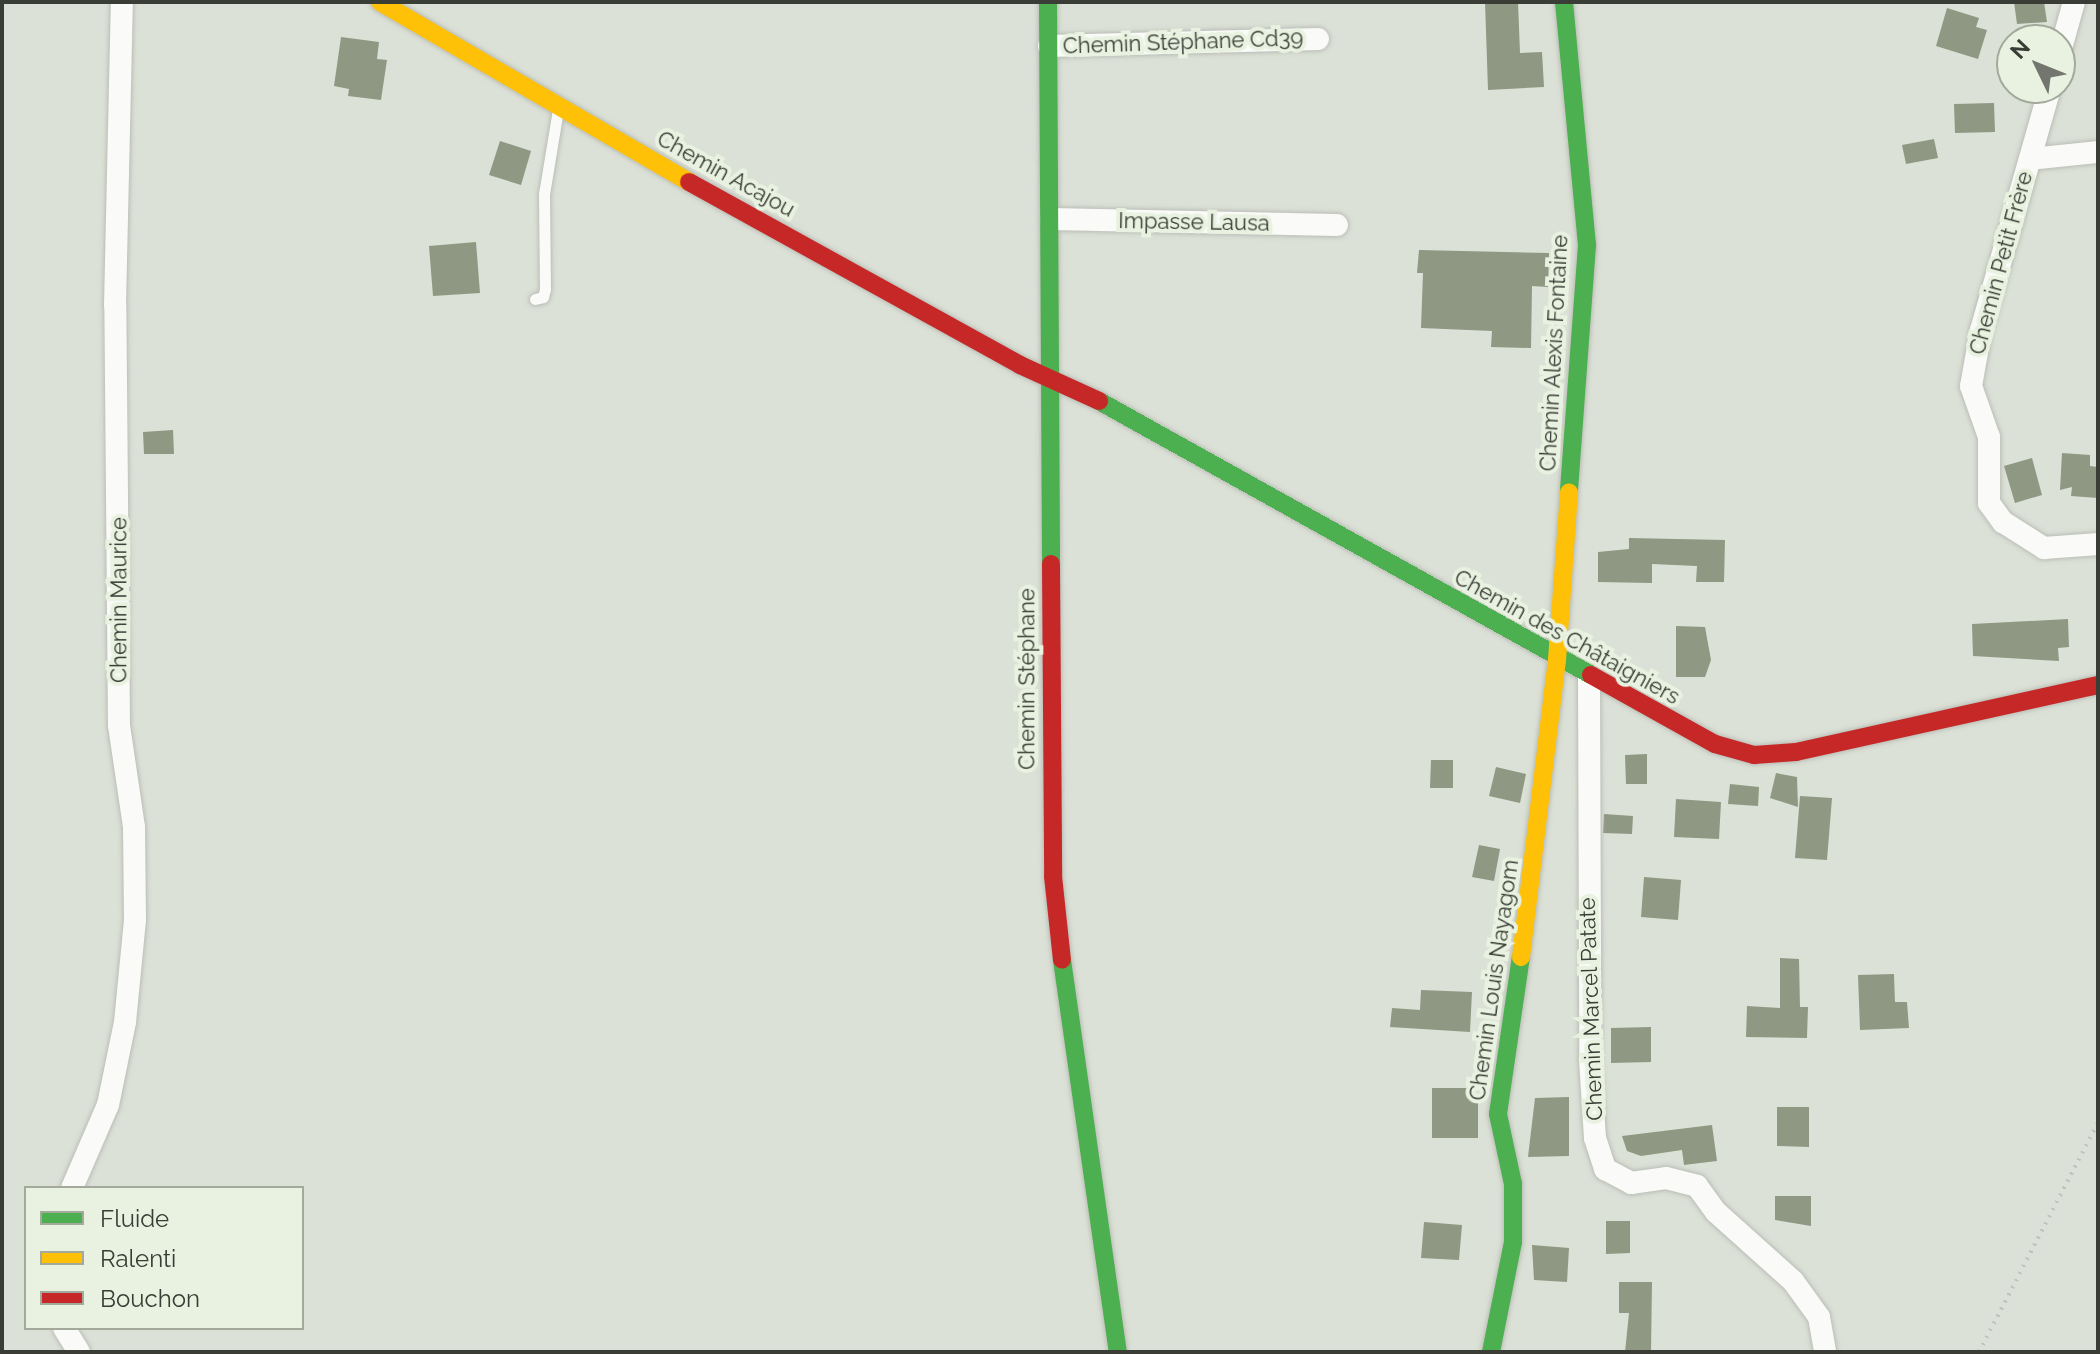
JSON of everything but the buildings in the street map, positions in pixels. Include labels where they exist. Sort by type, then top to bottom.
[{"type":"street","name":"Chemin Maurice","points":[[73,1186],[108,1105],[125,1022],[135,920],[134,827],[119,725],[115,305],[122,2]]},
{"type":"street","name":"Chemin Acajou","points":[[380,2],[404,7],[653,162],[1054,381]]},
{"type":"street","name":"Chemin Stéphane","points":[[1048,2],[1054,381],[1053,876],[1069,1027],[1118,1352]]},
{"type":"street","name":"Chemin Alexis Fontaine","points":[[1557,660],[1587,245],[1564,2]]},
{"type":"street","points":[[2068,24],[2074,2]]},
{"type":"street","name":"Chemin Stéphane Cd39","points":[[1049,46],[1318,39]]},
{"type":"street","name":"Chemin Petit Frère","points":[[2045,104],[1974,355],[1971,386],[1989,437],[1989,503],[2024,539],[2044,548],[2098,544]]},
{"type":"street","points":[[2030,159],[2098,152]]},
{"type":"street","name":"Impasse Lausa","points":[[1051,219],[1337,225]]},
{"type":"street","name":"Chemin des Châtaigniers","points":[[1054,381],[1082,391],[1677,727],[1754,755],[1796,752],[2098,685]]},
{"type":"street","name":"Chemin Louis Nayagom","points":[[1491,1352],[1513,1242],[1513,1184],[1498,1114],[1537,851],[1557,660]]},
{"type":"street","name":"Chemin Marcel Patate","points":[[1589,678],[1590,1059],[1595,1138],[1605,1169],[1631,1183],[1666,1178],[1697,1186],[1716,1212],[1793,1281],[1819,1317],[1825,1352]]},
{"type":"street","points":[[65,1330],[79,1352]]},
{"type":"lane","points":[[535,299],[543,297],[545,289],[544,194],[559,104]]},
{"type":"path","points":[[1979,1352],[2098,1122]]},
{"type":"traffic: fast","points":[[1048,2],[1051,564]]},
{"type":"traffic: fast","points":[[1564,2],[1587,245],[1569,492]]},
{"type":"traffic: fast","points":[[1099,401],[1591,675]]},
{"type":"traffic: fast","points":[[1491,1352],[1513,1242],[1513,1184],[1498,1114],[1521,957]]},
{"type":"traffic: fast","points":[[1062,960],[1118,1352]]},
{"type":"traffic: slow","points":[[380,2],[689,182]]},
{"type":"traffic: slow","points":[[1521,957],[1557,660],[1569,492]]},
{"type":"traffic: jam","points":[[689,182],[1020,365],[1099,401]]},
{"type":"traffic: jam","points":[[1051,564],[1053,876],[1062,960]]},
{"type":"traffic: jam","points":[[1591,675],[1715,744],[1754,755],[1796,752],[2098,685]]}]
